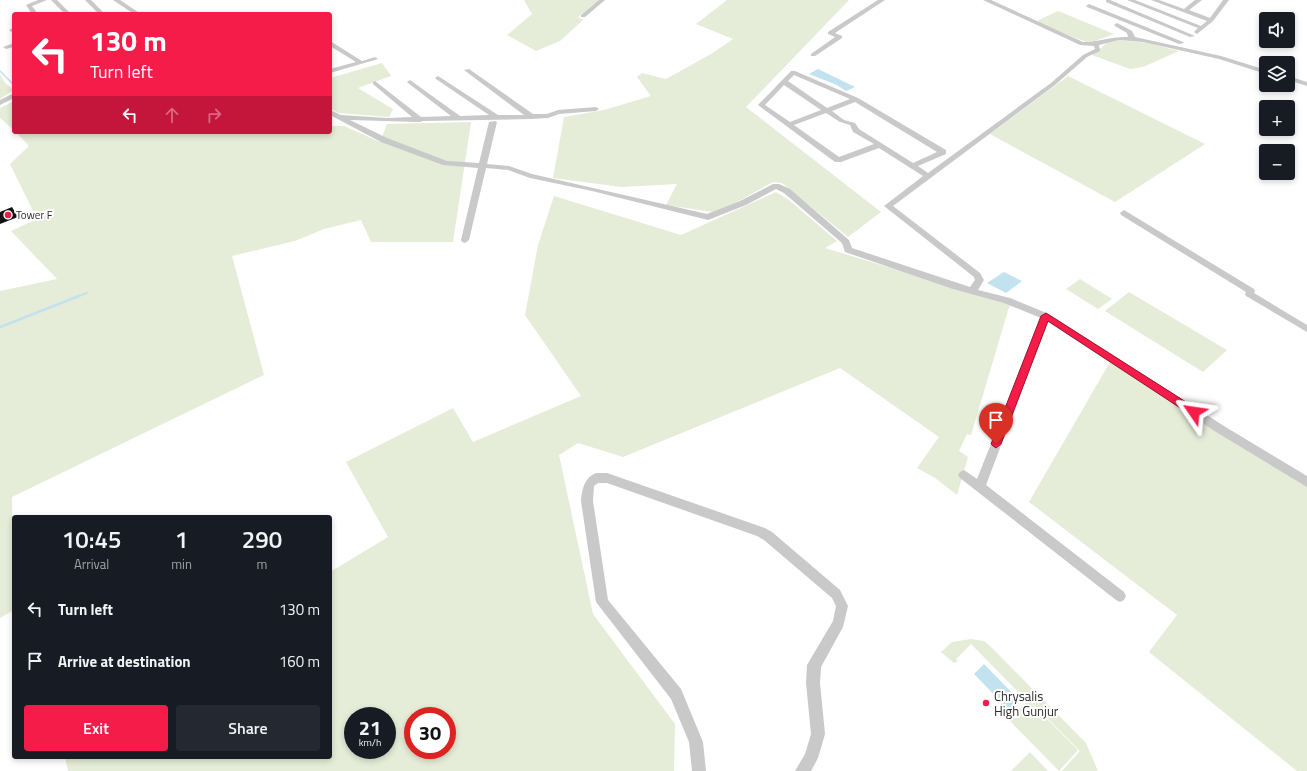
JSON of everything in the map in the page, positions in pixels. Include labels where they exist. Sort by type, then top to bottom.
[{"type":"street","points":[[34,12],[29,5],[44,0]]},
{"type":"street","points":[[54,0],[66,12]]},
{"type":"street","points":[[88,0],[100,12]]},
{"type":"street","points":[[116,0],[129,12]]},
{"type":"street","points":[[583,16],[602,0]]},
{"type":"street","points":[[813,55],[840,37],[830,33],[882,0]]},
{"type":"street","points":[[986,0],[1082,44],[1096,44],[1113,38],[1179,45],[1211,20],[1226,0]]},
{"type":"street","points":[[1130,0],[1202,28]]},
{"type":"street","points":[[1154,0],[1164,1],[1184,11],[1211,20]]},
{"type":"street","points":[[1184,11],[1199,0]]},
{"type":"street","points":[[1108,1],[1192,36]]},
{"type":"street","points":[[1089,6],[1179,45],[1259,70]]},
{"type":"street","points":[[1117,25],[1130,32],[1132,39]]},
{"type":"street","points":[[332,44],[361,63]]},
{"type":"street","points":[[973,290],[980,280],[977,275],[888,206],[927,175],[958,155],[1052,84],[1085,56],[1098,50],[1096,44]]},
{"type":"street","points":[[6,47],[12,46]]},
{"type":"street","points":[[332,69],[375,59]]},
{"type":"street","points":[[467,70],[532,117]]},
{"type":"street","points":[[879,144],[838,160],[761,104],[794,72],[856,99],[943,152],[912,166]]},
{"type":"street","points":[[438,78],[496,120]]},
{"type":"street","points":[[1295,80],[1307,84]]},
{"type":"street","points":[[410,82],[459,119]]},
{"type":"street","points":[[784,82],[842,120],[853,124],[856,130],[927,175]]},
{"type":"street","points":[[376,83],[420,120]]},
{"type":"street","points":[[0,103],[12,96]]},
{"type":"street","points":[[789,125],[856,99]]},
{"type":"street","points":[[336,116],[381,122],[387,120],[496,120],[548,116],[563,111],[596,109]]},
{"type":"street","points":[[336,116],[384,140],[446,163],[509,168],[530,176],[592,189],[708,217],[743,203],[776,186],[787,191],[846,242],[848,250],[956,287],[973,290],[1007,300],[1046,316],[1207,420],[1307,482]]},
{"type":"street","points":[[465,240],[496,120]]},
{"type":"street","points":[[1124,213],[1251,291],[1249,294],[1307,329]]},
{"type":"street","points":[[980,486],[1046,316]]},
{"type":"street","points":[[964,475],[1120,596]]},
{"type":"street","points":[[699,771],[696,742],[676,694],[602,602],[587,501],[587,487],[599,476],[761,532],[768,536],[836,594],[842,606],[839,623],[814,664],[813,683],[818,734],[811,758],[802,771]]},
{"type":"green space","points":[[524,0],[599,0],[578,17],[583,20],[560,41],[536,51],[507,35],[532,14]]},
{"type":"green space","points":[[727,0],[849,0],[746,107],[881,212],[848,237],[782,183],[773,182],[737,202],[713,212],[666,205],[677,184],[621,187],[553,178],[564,117],[604,110],[651,96],[637,77],[642,73],[666,79],[711,54],[733,39],[696,24]]},
{"type":"green space","points":[[1058,11],[1114,34],[1095,41],[1086,42],[1035,22]]},
{"type":"green space","points":[[1118,40],[1148,43],[1179,51],[1143,67],[1130,69],[1092,55],[1107,43]]},
{"type":"green space","points":[[382,63],[391,76],[358,88],[393,109],[389,117],[338,113],[332,109],[332,77]]},
{"type":"green space","points":[[0,75],[6,84],[12,88],[12,91],[0,99]]},
{"type":"green space","points":[[1068,76],[1205,144],[1115,202],[990,134]]},
{"type":"green space","points":[[12,102],[12,128],[0,118],[0,108]]},
{"type":"green space","points":[[471,122],[453,242],[371,242],[361,220],[324,229],[295,241],[232,256],[264,375],[12,497],[12,611],[0,618],[0,291],[57,279],[11,231],[37,219],[10,164],[29,146],[18,134],[332,134],[332,126],[344,126],[380,142],[387,124]]},
{"type":"green space","points":[[776,192],[789,200],[837,241],[825,248],[1010,304],[971,435],[967,434],[959,451],[968,457],[957,495],[935,478],[917,468],[939,437],[840,368],[623,457],[578,443],[559,455],[593,614],[675,724],[674,771],[68,771],[65,759],[332,759],[332,571],[388,537],[346,462],[453,408],[473,442],[581,396],[525,315],[538,245],[554,196],[681,235]]},
{"type":"green space","points":[[1080,279],[1112,299],[1098,309],[1066,289]]},
{"type":"green space","points":[[1129,292],[1227,350],[1203,372],[1105,311]]},
{"type":"green space","points":[[1110,362],[1307,486],[1307,771],[1297,771],[1149,652],[1177,615],[1029,502]]},
{"type":"green space","points":[[971,639],[984,641],[990,646],[1086,743],[1098,771],[1062,771],[1080,751],[1028,699],[1026,700],[971,644],[956,659],[958,661],[954,663],[941,652],[952,642]]},
{"type":"green space","points":[[1028,700],[1078,750],[1059,771],[1009,720]]},
{"type":"green space","points":[[1030,752],[1048,771],[1011,771]]},
{"type":"water","points":[[818,69],[855,87],[846,91],[837,85],[809,74]]},
{"type":"water","points":[[1004,272],[1022,281],[1006,293],[987,283]]},
{"type":"water","points":[[984,664],[1019,700],[1009,710],[974,674]]},
{"type":"building","name":"Tower F","points":[[12,207],[18,217],[0,224],[0,212]]},
{"type":"waterway","points":[[0,71],[12,83]]},
{"type":"waterway","points":[[76,297],[87,293]]},
{"type":"waterway","points":[[0,327],[79,296]]},
{"type":"place","name":"Tower F","points":[[8,215]]},
{"type":"place","name":"Chrysalis High Gunjur","points":[[986,703]]},
{"type":"route","points":[[996,444],[1046,316],[1194,412]]}]
